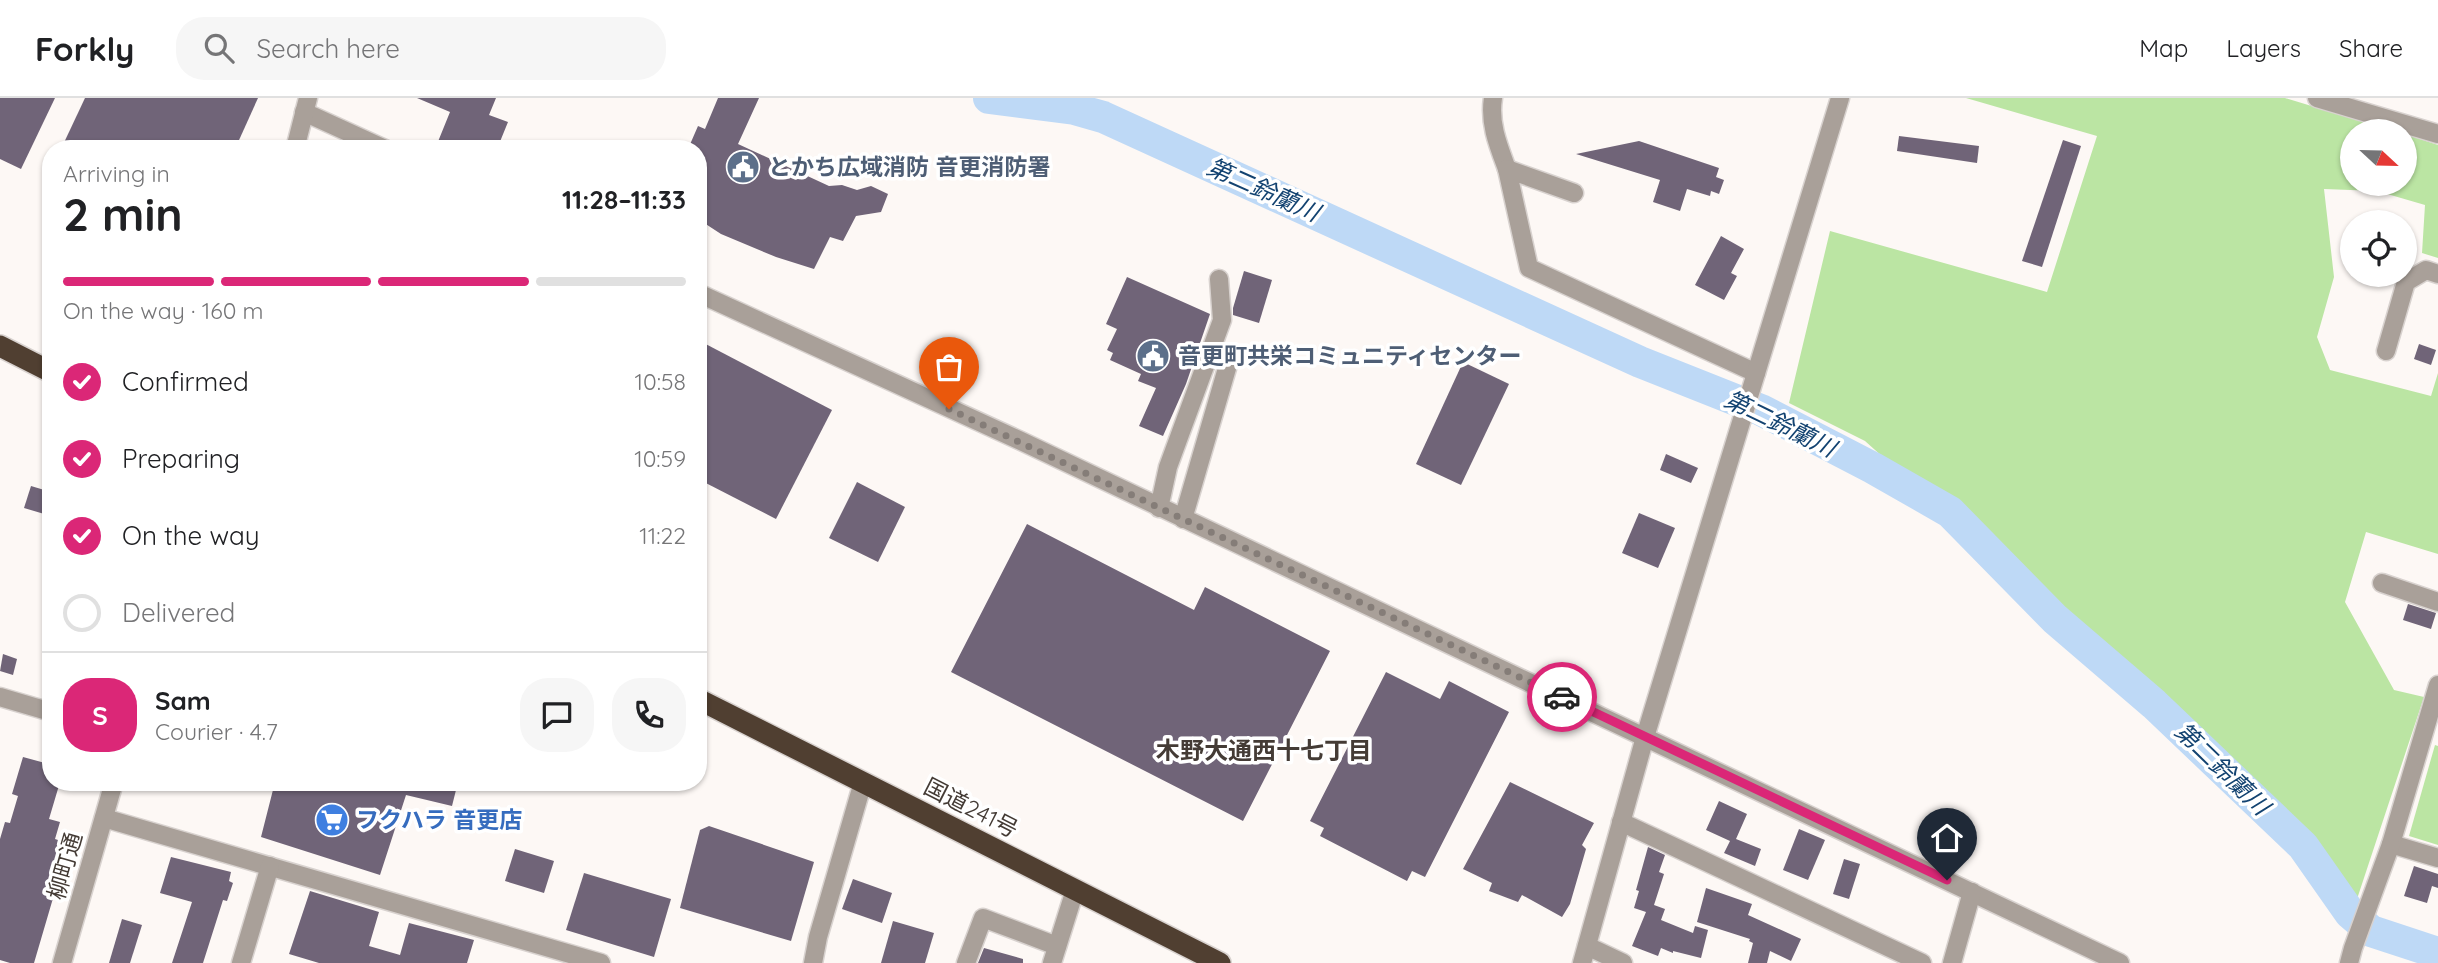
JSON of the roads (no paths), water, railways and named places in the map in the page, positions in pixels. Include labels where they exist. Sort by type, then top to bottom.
[{"type":"highway","points":[[0,346],[42,367]]},
{"type":"highway","name":"国道241号","points":[[707,704],[1220,963]]},
{"type":"street","points":[[1493,98],[1490,114],[1507,169],[1529,268],[1753,381]]},
{"type":"street","points":[[1623,963],[1584,955],[1645,737],[1840,98]]},
{"type":"street","points":[[2317,98],[2438,134]]},
{"type":"street","points":[[297,140],[306,105],[368,140]]},
{"type":"street","points":[[1507,169],[1574,193]]},
{"type":"street","points":[[2386,351],[2406,282],[2426,270],[2438,274]]},
{"type":"street","points":[[1159,508],[1168,467],[1222,320],[1219,279]]},
{"type":"street","points":[[707,297],[1021,441],[2120,963]]},
{"type":"street","points":[[1183,519],[1230,358]]},
{"type":"street","points":[[2382,583],[2438,602]]},
{"type":"street","points":[[2351,955],[2431,736],[2438,685]]},
{"type":"street","points":[[2,703],[42,710]]},
{"type":"street","points":[[813,963],[818,937],[863,782]]},
{"type":"street","name":"柳町通","points":[[62,963],[112,791]]},
{"type":"street","points":[[104,818],[601,963]]},
{"type":"street","points":[[1621,822],[1922,963]]},
{"type":"street","points":[[2391,844],[2438,858]]},
{"type":"street","points":[[246,962],[270,866]]},
{"type":"street","points":[[966,963],[983,918],[1055,954],[1075,890]]},
{"type":"street","points":[[1952,963],[1972,892]]},
{"type":"waterway","name":"第二鈴蘭川","points":[[989,98],[1075,109],[1103,117],[1640,362],[1761,410],[1873,468],[1950,512],[2055,619],[2154,704],[2303,846],[2350,913],[2371,931],[2438,953]]},
{"type":"place","name":"とかち広域消防 音更消防署","points":[[743,167]]},
{"type":"place","name":"音更町共栄コミュニティセンター","points":[[1153,356]]},
{"type":"place","name":"フクハラ 音更店","points":[[332,820]]},
{"type":"district","name":"木野大通西十七丁目","points":[[1264,751]]}]
